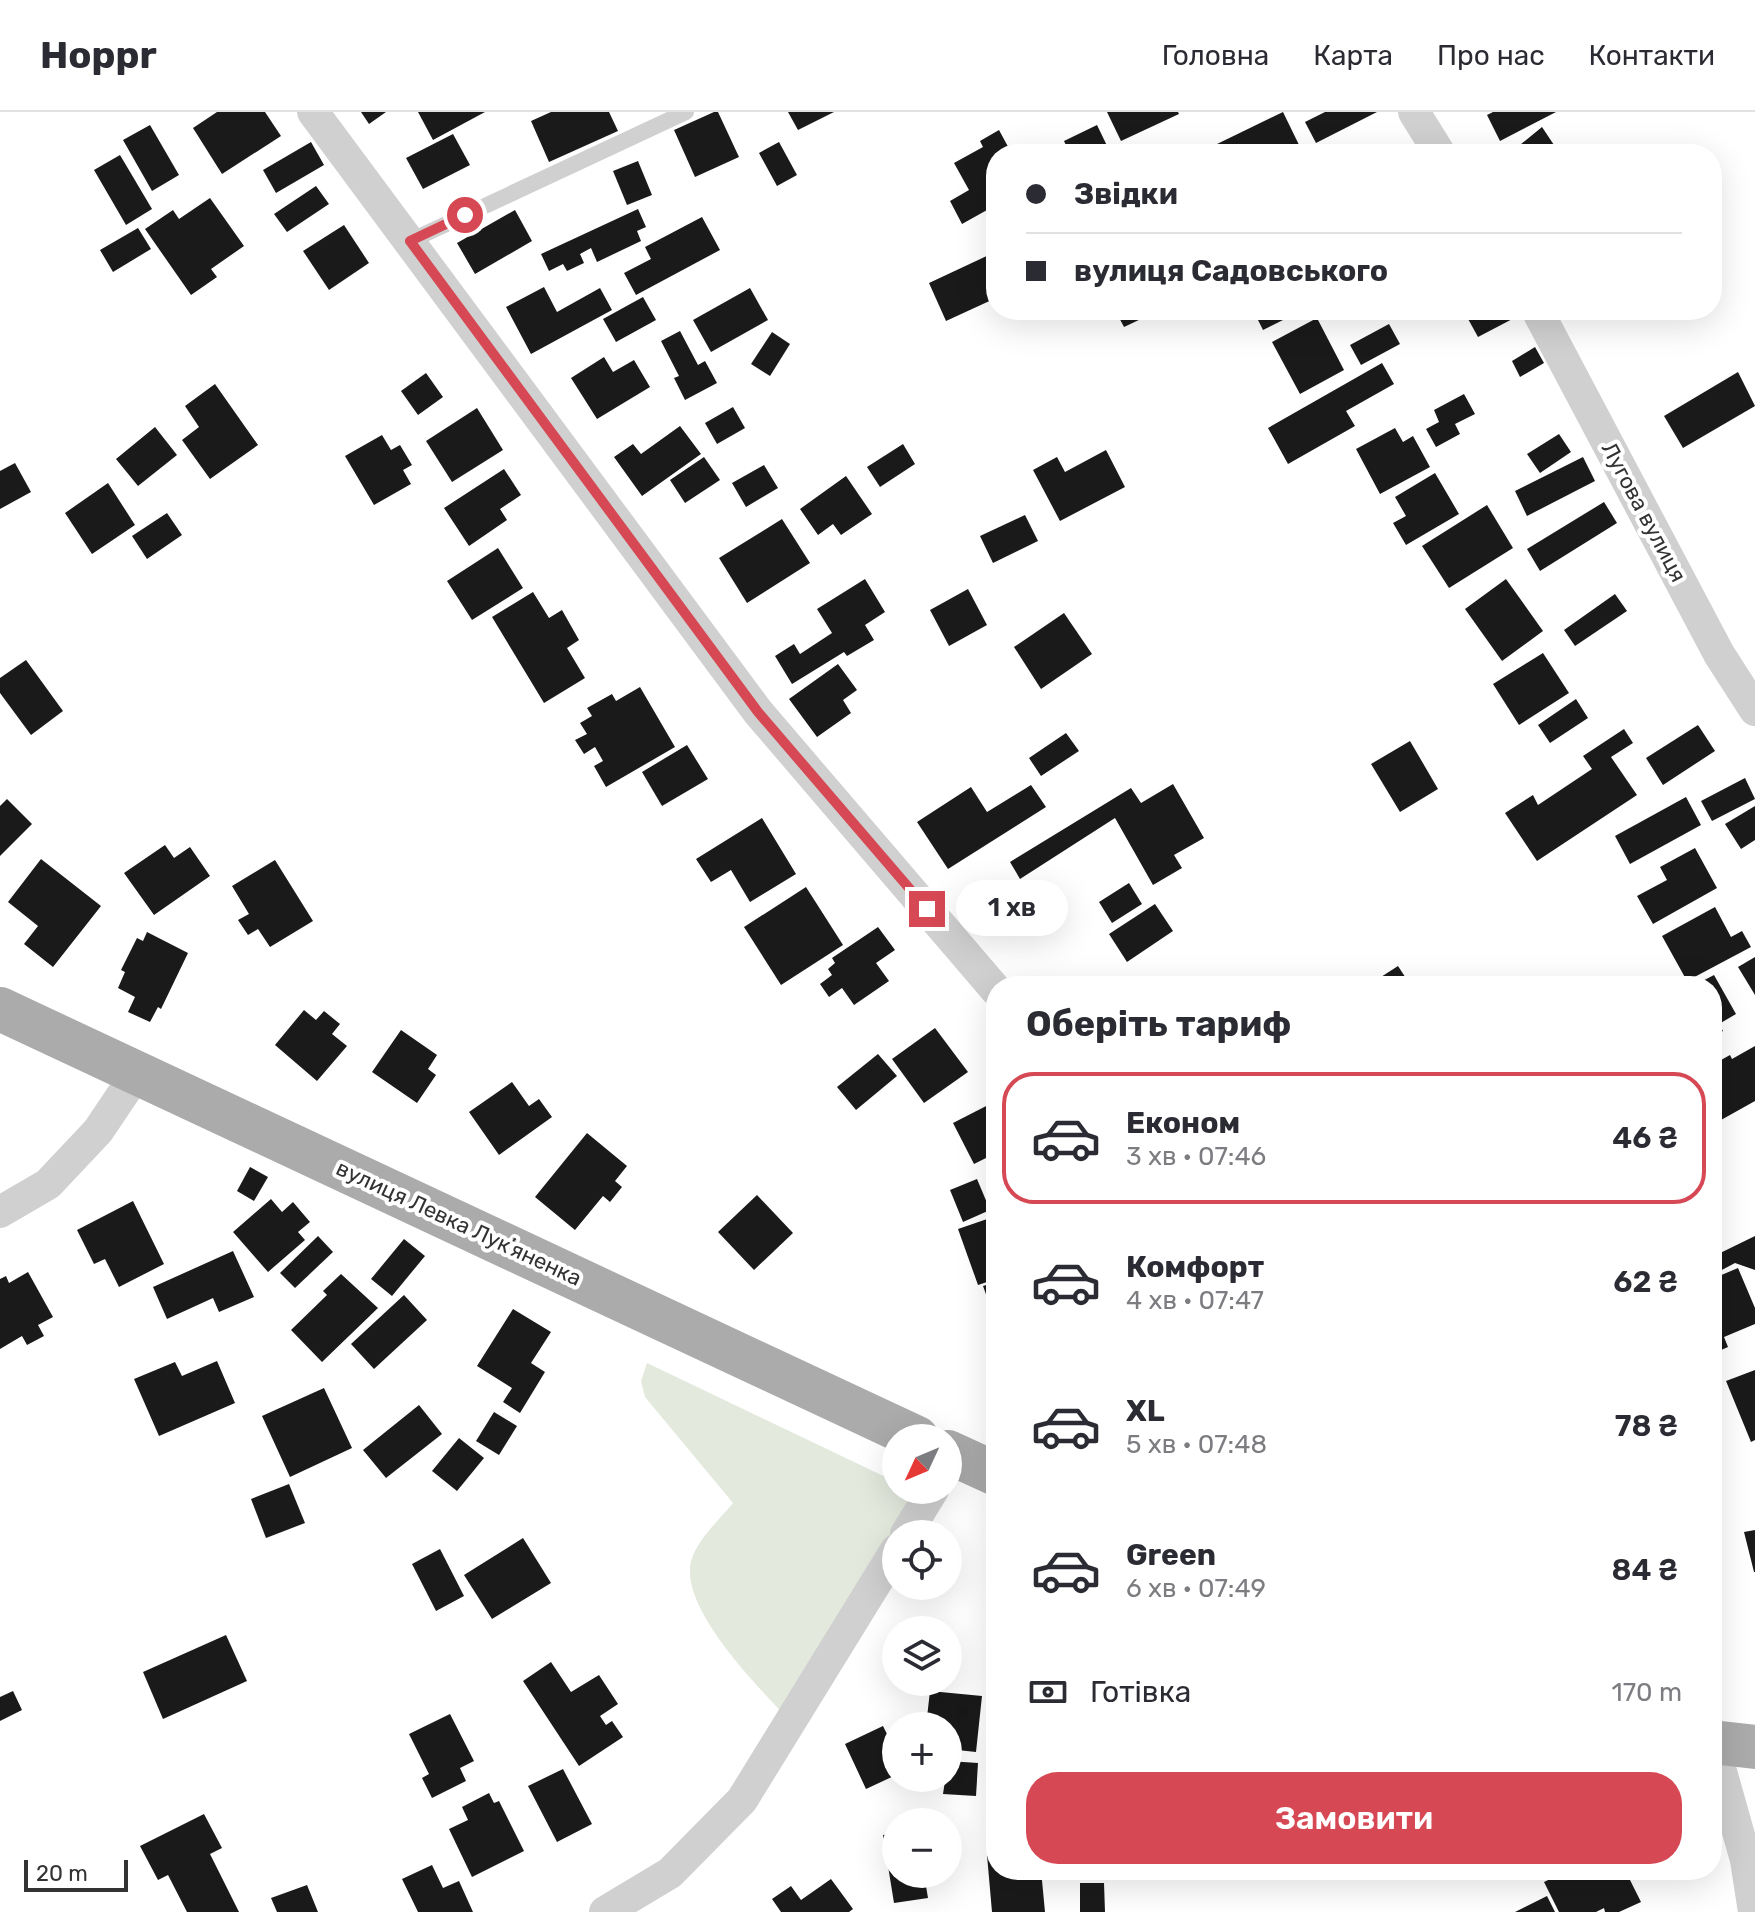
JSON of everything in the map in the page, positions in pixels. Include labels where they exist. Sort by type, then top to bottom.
[{"type":"main road","name":"вулиця Левка Лукʼяненка","points":[[0,1009],[882,1432]]},
{"type":"main road","name":"вулиця Левка Лукʼяненка","points":[[962,1466],[986,1472]]},
{"type":"main road","points":[[1722,1743],[1755,1747]]},
{"type":"street","points":[[313,112],[758,712],[986,978]]},
{"type":"street","points":[[1414,112],[1434,144]]},
{"type":"street","name":"Лугова вулиця","points":[[1542,320],[1719,654],[1755,710]]},
{"type":"street","points":[[0,1212],[48,1184],[98,1131],[137,1073]]},
{"type":"street","points":[[605,1912],[670,1873],[742,1800],[882,1573]]},
{"type":"street","points":[[1722,1772],[1751,1860],[1754,1912]]},
{"type":"lane","points":[[410,241],[686,112]]},
{"type":"shaded area","points":[[647,1363],[882,1475],[882,1504],[915,1504],[905,1520],[882,1520],[882,1557],[784,1715],[721,1642],[706,1619],[690,1577],[695,1551],[733,1503],[645,1397],[641,1381]]},
{"type":"building","points":[[217,112],[265,112],[281,136],[222,174],[193,128]]},
{"type":"building","points":[[361,112],[386,112],[369,124]]},
{"type":"building","points":[[418,112],[485,112],[433,140]]},
{"type":"building","points":[[551,112],[609,112],[618,131],[549,162],[531,121]]},
{"type":"building","points":[[718,112],[739,157],[695,177],[674,130]]},
{"type":"building","points":[[788,112],[834,112],[798,130]]},
{"type":"building","points":[[1107,112],[1178,112],[1179,114],[1121,141]]},
{"type":"building","points":[[1283,112],[1299,144],[1217,144]]},
{"type":"building","points":[[1325,112],[1377,112],[1316,143],[1305,122]]},
{"type":"building","points":[[1493,112],[1556,112],[1500,141],[1487,115]]},
{"type":"building","points":[[150,125],[179,175],[152,191],[123,140]]},
{"type":"building","points":[[1097,125],[1106,144],[1065,144],[1064,141]]},
{"type":"building","points":[[1542,127],[1553,144],[1521,144]]},
{"type":"building","points":[[999,130],[1007,144],[986,144],[986,211],[962,224],[950,201],[969,190],[954,163],[983,147],[980,141]]},
{"type":"building","points":[[453,134],[470,165],[423,189],[406,158]]},
{"type":"building","points":[[311,142],[324,165],[276,193],[263,170]]},
{"type":"building","points":[[779,142],[797,175],[777,186],[759,153]]},
{"type":"building","points":[[120,155],[152,209],[126,225],[94,170]]},
{"type":"building","points":[[638,161],[652,195],[627,205],[613,171]]},
{"type":"building","points":[[316,186],[329,204],[287,232],[274,214]]},
{"type":"building","points":[[210,198],[244,246],[211,269],[217,277],[191,295],[145,229],[173,210],[179,219]]},
{"type":"building","points":[[638,209],[646,227],[637,231],[641,241],[597,262],[591,248],[580,254],[584,263],[567,271],[563,264],[549,271],[541,254]]},
{"type":"building","points":[[515,210],[532,241],[475,274],[457,243]]},
{"type":"building","points":[[702,217],[720,250],[636,295],[624,273],[651,259],[645,247]]},
{"type":"building","points":[[344,225],[369,263],[329,290],[303,251]]},
{"type":"building","points":[[138,228],[151,249],[113,272],[100,250]]},
{"type":"building","points":[[986,256],[986,303],[946,321],[929,283]]},
{"type":"building","points":[[544,287],[557,312],[600,288],[612,310],[531,354],[506,307]]},
{"type":"building","points":[[750,288],[768,320],[711,352],[693,320]]},
{"type":"building","points":[[643,297],[656,320],[616,342],[603,319]]},
{"type":"building","points":[[1120,320],[1139,320],[1124,327]]},
{"type":"building","points":[[1258,320],[1283,320],[1263,330]]},
{"type":"building","points":[[1318,320],[1344,370],[1300,394],[1272,342]]},
{"type":"building","points":[[1469,320],[1510,320],[1478,337]]},
{"type":"building","points":[[1389,324],[1400,344],[1361,365],[1350,345]]},
{"type":"building","points":[[680,331],[698,365],[705,361],[717,383],[685,400],[674,378],[679,376],[661,341]]},
{"type":"building","points":[[772,332],[790,344],[770,376],[751,364]]},
{"type":"building","points":[[1535,347],[1544,363],[1520,377],[1512,361]]},
{"type":"building","points":[[604,357],[613,372],[634,360],[650,387],[597,419],[571,378]]},
{"type":"building","points":[[1382,363],[1394,384],[1346,411],[1355,426],[1288,464],[1268,428]]},
{"type":"building","points":[[1738,372],[1755,406],[1683,448],[1664,416]]},
{"type":"building","points":[[426,373],[443,397],[418,415],[401,391]]},
{"type":"building","points":[[215,384],[258,445],[210,479],[182,440],[199,427],[185,406]]},
{"type":"building","points":[[1464,394],[1475,414],[1455,424],[1460,434],[1436,447],[1426,429],[1439,422],[1434,410]]},
{"type":"building","points":[[733,407],[745,428],[717,444],[705,423]]},
{"type":"building","points":[[477,408],[503,450],[452,482],[426,441]]},
{"type":"building","points":[[680,426],[701,454],[642,496],[614,457],[633,444],[641,454]]},
{"type":"building","points":[[155,427],[177,455],[138,486],[116,459]]},
{"type":"building","points":[[1395,428],[1403,442],[1413,436],[1430,467],[1380,494],[1356,449]]},
{"type":"building","points":[[1559,434],[1571,452],[1540,473],[1527,454]]},
{"type":"building","points":[[382,435],[391,450],[400,445],[412,465],[403,470],[411,484],[374,505],[345,456]]},
{"type":"building","points":[[903,444],[915,464],[880,487],[867,467]]},
{"type":"building","points":[[1106,450],[1125,487],[1060,521],[1033,470],[1057,457],[1065,472]]},
{"type":"building","points":[[704,457],[720,480],[685,503],[670,480]]},
{"type":"building","points":[[1583,457],[1595,481],[1527,516],[1515,491]]},
{"type":"building","points":[[15,463],[31,492],[0,509],[0,471]]},
{"type":"building","points":[[764,465],[778,488],[746,507],[732,483]]},
{"type":"building","points":[[504,469],[521,495],[500,509],[507,520],[469,546],[444,508]]},
{"type":"building","points":[[1435,473],[1459,514],[1406,545],[1393,523],[1406,516],[1395,497]]},
{"type":"building","points":[[846,476],[872,514],[841,535],[833,524],[818,535],[800,509]]},
{"type":"building","points":[[108,483],[135,525],[92,554],[65,513]]},
{"type":"building","points":[[1604,502],[1617,523],[1540,571],[1527,549]]},
{"type":"building","points":[[1487,505],[1513,548],[1449,588],[1422,546]]},
{"type":"building","points":[[167,513],[182,535],[147,559],[132,536]]},
{"type":"building","points":[[1025,515],[1038,541],[993,563],[980,536]]},
{"type":"building","points":[[782,519],[810,563],[747,603],[719,558]]},
{"type":"building","points":[[498,548],[523,588],[472,620],[447,581]]},
{"type":"building","points":[[865,579],[885,612],[865,625],[874,640],[847,656],[844,652],[792,684],[775,656],[794,644],[800,654],[832,633],[817,609]]},
{"type":"building","points":[[1506,579],[1543,631],[1502,661],[1465,609]]},
{"type":"building","points":[[968,589],[987,625],[949,646],[930,610]]},
{"type":"building","points":[[533,592],[549,618],[562,610],[579,640],[567,648],[585,678],[544,703],[492,617]]},
{"type":"building","points":[[1615,594],[1627,611],[1575,646],[1564,630]]},
{"type":"building","points":[[1064,613],[1092,654],[1041,689],[1014,647]]},
{"type":"building","points":[[1543,653],[1569,693],[1519,725],[1493,684]]},
{"type":"building","points":[[26,660],[63,711],[31,735],[0,693],[0,678]]},
{"type":"building","points":[[838,664],[857,690],[843,700],[851,713],[817,737],[789,699]]},
{"type":"building","points":[[640,687],[675,747],[606,787],[594,766],[603,761],[595,747],[584,754],[575,740],[587,734],[580,723],[592,716],[587,708],[612,694],[616,701]]},
{"type":"building","points":[[1576,699],[1588,718],[1550,743],[1538,725]]},
{"type":"building","points":[[1698,725],[1715,751],[1663,785],[1646,758]]},
{"type":"building","points":[[1624,729],[1633,743],[1611,757],[1637,795],[1537,861],[1505,813],[1533,795],[1538,805],[1592,769],[1583,756]]},
{"type":"building","points":[[1066,733],[1079,751],[1041,776],[1029,758]]},
{"type":"building","points":[[1410,741],[1438,789],[1400,812],[1371,764]]},
{"type":"building","points":[[687,745],[708,779],[662,806],[642,772]]},
{"type":"building","points":[[1745,778],[1755,799],[1712,821],[1701,801]]},
{"type":"building","points":[[1173,784],[1204,838],[1174,855],[1182,868],[1153,885],[1115,818],[1020,879],[1010,862],[1131,788],[1141,803]]},
{"type":"building","points":[[1031,785],[1046,807],[948,869],[917,822],[971,787],[987,812]]},
{"type":"building","points":[[1686,797],[1701,825],[1630,864],[1615,836]]},
{"type":"building","points":[[7,799],[32,824],[0,856],[0,806]]},
{"type":"building","points":[[1755,806],[1755,840],[1741,849],[1725,824]]},
{"type":"building","points":[[762,818],[796,874],[750,902],[731,870],[711,882],[696,859]]},
{"type":"building","points":[[165,845],[174,858],[190,847],[210,876],[154,915],[124,873]]},
{"type":"building","points":[[1695,848],[1717,888],[1653,924],[1637,896],[1667,880],[1660,867]]},
{"type":"building","points":[[41,859],[101,906],[53,967],[24,944],[38,926],[8,902]]},
{"type":"building","points":[[275,860],[313,921],[270,947],[258,929],[248,935],[238,920],[249,914],[232,886]]},
{"type":"building","points":[[1129,883],[1142,904],[1112,923],[1099,902]]},
{"type":"building","points":[[806,887],[843,945],[781,985],[744,927]]},
{"type":"building","points":[[1155,904],[1173,931],[1127,962],[1109,934]]},
{"type":"building","points":[[1715,907],[1731,937],[1742,931],[1751,947],[1696,976],[1684,976],[1662,936]]},
{"type":"building","points":[[878,927],[895,950],[876,963],[889,981],[854,1005],[842,988],[829,997],[820,984],[832,975],[828,969],[835,963],[832,958]]},
{"type":"building","points":[[147,932],[188,953],[161,1009],[158,1007],[150,1022],[128,1012],[135,997],[118,988],[125,972],[121,970],[137,938],[143,941]]},
{"type":"building","points":[[1755,957],[1755,995],[1738,967]]},
{"type":"building","points":[[1398,966],[1404,976],[1382,976]]},
{"type":"building","points":[[1722,989],[1736,1014],[1722,1022]]},
{"type":"building","points":[[304,1010],[316,1020],[324,1011],[340,1024],[332,1034],[347,1046],[317,1081],[275,1045]]},
{"type":"building","points":[[935,1028],[968,1072],[924,1103],[892,1059]]},
{"type":"building","points":[[401,1030],[437,1055],[428,1069],[436,1075],[417,1103],[372,1072]]},
{"type":"building","points":[[1755,1046],[1755,1101],[1722,1119],[1722,1059],[1730,1055],[1732,1059]]},
{"type":"building","points":[[878,1054],[897,1076],[856,1110],[837,1087]]},
{"type":"building","points":[[512,1082],[529,1106],[539,1099],[552,1117],[499,1155],[469,1112]]},
{"type":"building","points":[[986,1106],[986,1158],[974,1164],[953,1123]]},
{"type":"building","points":[[587,1133],[627,1166],[615,1181],[622,1187],[610,1202],[603,1196],[575,1230],[535,1197]]},
{"type":"building","points":[[250,1167],[268,1177],[254,1201],[237,1191]]},
{"type":"building","points":[[977,1179],[986,1200],[986,1212],[963,1222],[950,1190]]},
{"type":"building","points":[[757,1195],[793,1233],[754,1270],[718,1232]]},
{"type":"building","points":[[271,1199],[282,1212],[293,1202],[310,1222],[298,1232],[305,1240],[268,1272],[233,1232]]},
{"type":"building","points":[[133,1201],[164,1264],[119,1287],[105,1259],[94,1264],[77,1230]]},
{"type":"building","points":[[986,1219],[986,1282],[978,1285],[958,1229]]},
{"type":"building","points":[[318,1236],[333,1252],[295,1288],[280,1273]]},
{"type":"building","points":[[1755,1236],[1755,1270],[1735,1263],[1722,1270],[1722,1252]]},
{"type":"building","points":[[404,1239],[425,1256],[392,1296],[371,1279]]},
{"type":"building","points":[[233,1251],[254,1297],[219,1312],[213,1298],[167,1319],[153,1287]]},
{"type":"building","points":[[1738,1268],[1755,1308],[1755,1324],[1724,1337],[1728,1347],[1722,1350],[1722,1275]]},
{"type":"building","points":[[28,1272],[53,1317],[38,1325],[44,1336],[27,1345],[22,1336],[0,1349],[0,1279],[6,1276],[9,1283]]},
{"type":"building","points":[[341,1274],[378,1308],[322,1362],[291,1330],[327,1295],[323,1291]]},
{"type":"building","points":[[404,1295],[427,1320],[374,1369],[351,1344]]},
{"type":"building","points":[[513,1309],[551,1332],[531,1363],[545,1372],[520,1413],[503,1402],[512,1388],[477,1366]]},
{"type":"building","points":[[217,1361],[235,1403],[159,1436],[134,1379],[175,1362],[182,1376]]},
{"type":"building","points":[[1755,1370],[1755,1440],[1751,1442],[1726,1381]]},
{"type":"building","points":[[324,1388],[352,1448],[290,1477],[262,1416]]},
{"type":"building","points":[[419,1405],[442,1434],[386,1478],[363,1450]]},
{"type":"building","points":[[494,1412],[517,1426],[499,1455],[476,1441]]},
{"type":"building","points":[[459,1438],[484,1458],[457,1491],[432,1471]]},
{"type":"building","points":[[289,1484],[305,1523],[266,1538],[251,1499]]},
{"type":"building","points":[[1755,1530],[1755,1572],[1754,1572],[1744,1532]]},
{"type":"building","points":[[523,1538],[551,1583],[492,1619],[464,1575]]},
{"type":"building","points":[[440,1549],[464,1596],[436,1611],[412,1564]]},
{"type":"building","points":[[226,1635],[247,1681],[163,1719],[143,1672]]},
{"type":"building","points":[[551,1662],[571,1692],[599,1675],[618,1704],[600,1716],[606,1725],[612,1721],[623,1737],[579,1766],[523,1681]]},
{"type":"building","points":[[13,1691],[22,1710],[0,1721],[0,1697]]},
{"type":"building","points":[[929,1696],[982,1696],[976,1752],[962,1750],[962,1712],[928,1712]]},
{"type":"building","points":[[450,1714],[474,1761],[460,1768],[466,1781],[432,1798],[422,1778],[429,1774],[409,1734]]},
{"type":"building","points":[[882,1726],[882,1782],[866,1789],[845,1744]]},
{"type":"building","points":[[962,1762],[978,1763],[976,1796],[943,1794],[962,1792]]},
{"type":"building","points":[[563,1769],[592,1824],[557,1842],[528,1786]]},
{"type":"building","points":[[489,1793],[494,1803],[499,1801],[524,1851],[472,1877],[449,1829],[468,1820],[462,1807]]},
{"type":"building","points":[[204,1814],[222,1848],[210,1854],[239,1912],[187,1912],[168,1875],[158,1880],[140,1846]]},
{"type":"building","points":[[432,1865],[443,1888],[459,1881],[473,1912],[418,1912],[402,1879]]},
{"type":"building","points":[[831,1879],[853,1909],[849,1912],[781,1912],[772,1899],[791,1886],[801,1900]]},
{"type":"building","points":[[989,1880],[1042,1880],[1045,1912],[992,1912]]},
{"type":"building","points":[[1630,1880],[1641,1902],[1619,1912],[1605,1912],[1604,1908],[1596,1912],[1559,1912],[1544,1882]]},
{"type":"building","points":[[1080,1883],[1104,1883],[1105,1912],[1080,1912]]},
{"type":"building","points":[[307,1885],[318,1912],[277,1912],[271,1898]]},
{"type":"building","points":[[892,1888],[926,1888],[928,1898],[894,1903]]},
{"type":"building","points":[[1547,1896],[1555,1912],[1515,1912]]},
{"type":"route","points":[[465,215],[410,241],[758,712],[927,909]]}]
